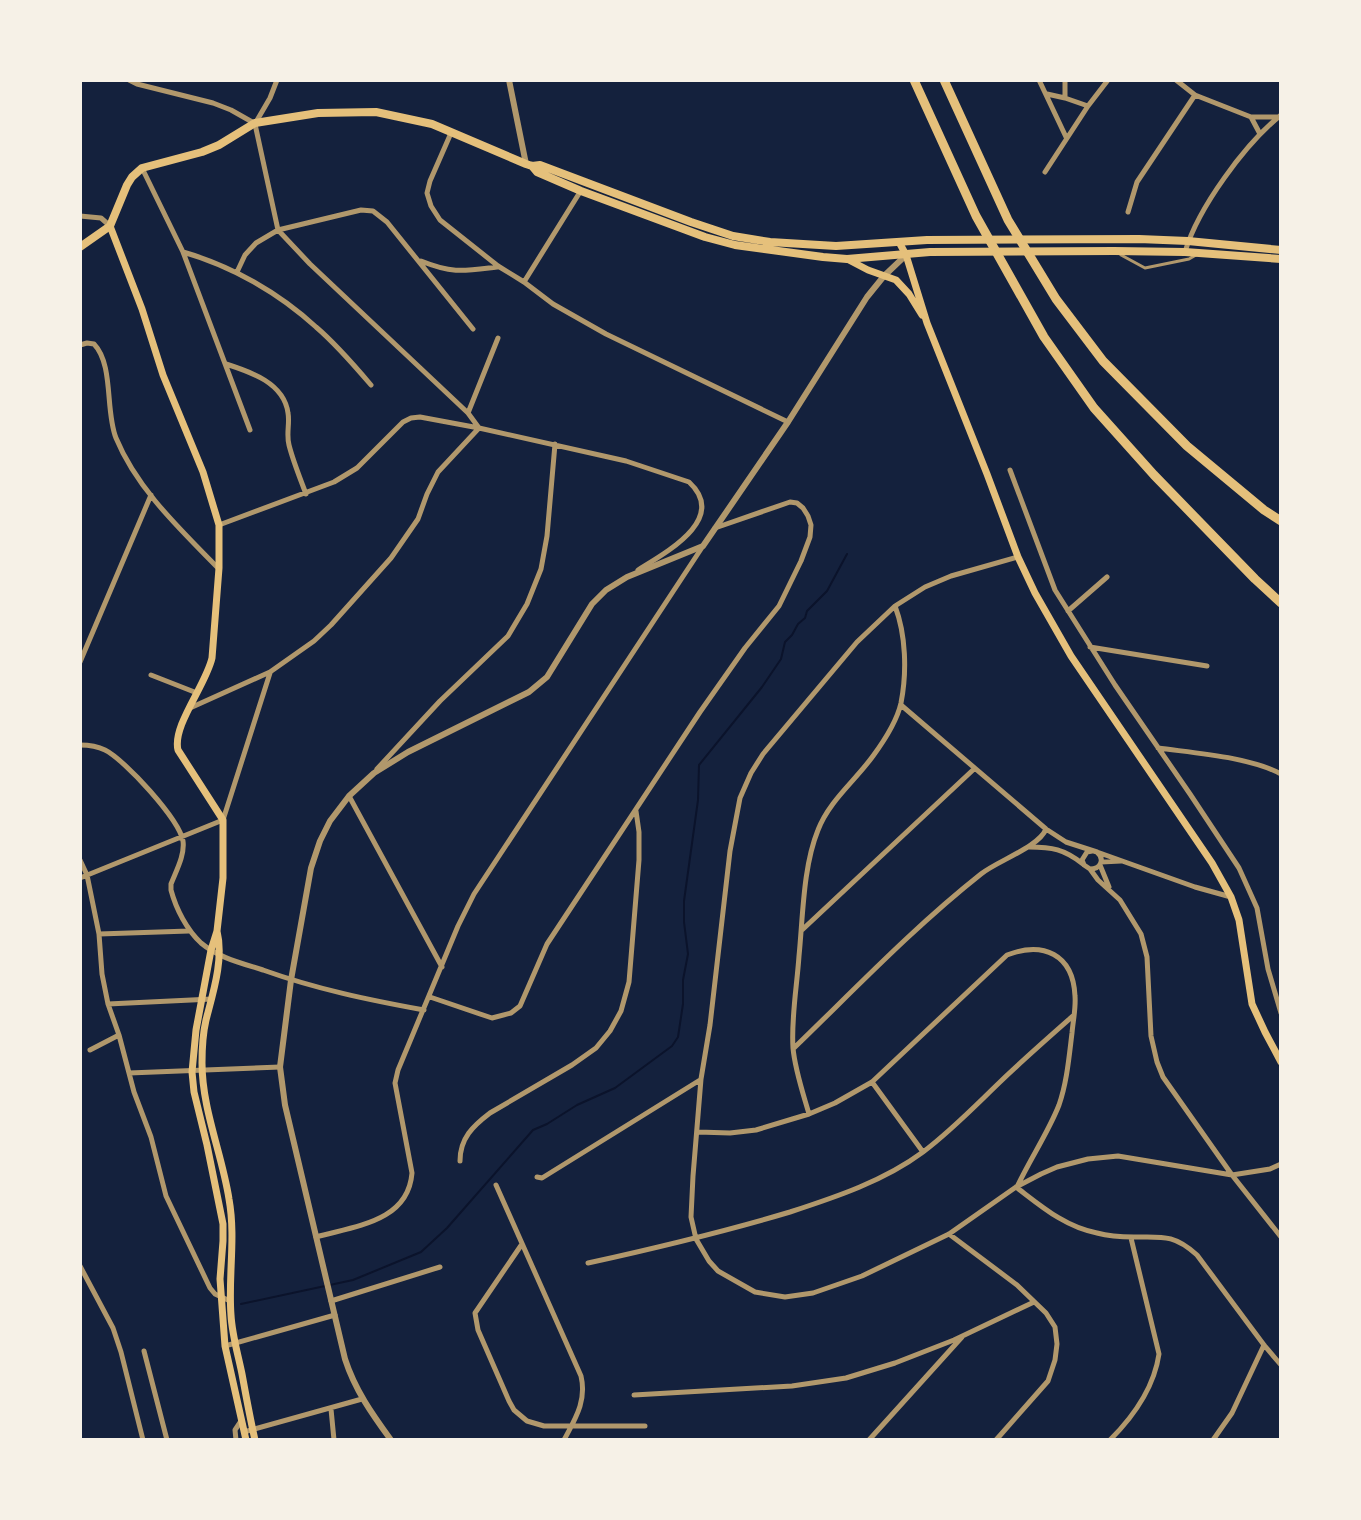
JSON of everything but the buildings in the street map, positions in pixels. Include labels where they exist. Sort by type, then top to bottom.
[{"type":"highway","points":[[914,80],[976,216],[1044,337],[1094,408],[1154,475],[1281,603]]},
{"type":"highway","points":[[944,80],[1008,220],[1056,299],[1103,361],[1187,446],[1281,521]]},
{"type":"main road","points":[[80,247],[110,226],[127,185],[142,168],[210,148],[255,123],[318,113],[376,112],[432,124],[581,191],[735,245],[847,259],[930,252],[1099,251],[1185,252],[1281,259]]},
{"type":"main road","points":[[529,165],[540,165],[733,236],[770,242],[804,245],[927,240],[1101,239],[1188,241],[1281,251]]},
{"type":"main road","points":[[110,226],[163,375],[203,472],[219,525],[212,658],[179,729],[177,745],[223,820],[223,878],[217,931],[196,1030],[192,1072],[223,1224],[220,1279],[225,1346],[242,1420],[248,1434],[255,1440]]},
{"type":"main road","points":[[899,242],[927,323],[1018,557],[1071,656],[1212,863],[1231,897],[1239,920],[1252,1004],[1281,1062]]},
{"type":"main road","points":[[847,259],[853,249],[874,243]]},
{"type":"main road","points":[[847,259],[900,283],[927,323]]},
{"type":"main road","points":[[217,931],[219,954],[205,1024],[202,1072],[204,1095],[232,1218],[230,1301],[248,1434]]},
{"type":"street","points":[[129,80],[213,103],[255,123]]},
{"type":"street","points":[[277,80],[255,123],[278,230],[468,413],[479,428]]},
{"type":"street","points":[[509,80],[529,165]]},
{"type":"street","points":[[1039,80],[1066,138]]},
{"type":"street","points":[[1065,80],[1065,98]]},
{"type":"street","points":[[1045,172],[1108,80]]},
{"type":"street","points":[[1176,80],[1195,95],[1251,117],[1280,116]]},
{"type":"street","points":[[1046,94],[1088,106]]},
{"type":"street","points":[[1128,212],[1137,182],[1195,95]]},
{"type":"street","points":[[1185,252],[1188,241],[1222,181],[1260,134],[1280,116]]},
{"type":"street","points":[[1251,117],[1260,134]]},
{"type":"street","points":[[451,132],[427,193],[440,220],[553,304],[606,334],[788,422]]},
{"type":"street","points":[[142,168],[183,252],[250,430]]},
{"type":"street","points":[[524,282],[581,191]]},
{"type":"street","points":[[237,272],[245,255],[256,243],[278,230],[348,212],[373,211],[387,222],[473,329]]},
{"type":"street","points":[[80,216],[101,218],[110,226]]},
{"type":"street","points":[[1269,258],[1281,251]]},
{"type":"street","points":[[183,252],[237,272],[297,311],[317,327],[371,385]]},
{"type":"street","points":[[316,1237],[365,1224],[392,1212],[407,1194],[412,1173],[395,1083],[458,926],[474,894],[788,422],[867,297],[906,255]]},
{"type":"street","points":[[418,260],[456,271],[498,266]]},
{"type":"street","points":[[468,413],[498,338]]},
{"type":"street","points":[[80,345],[94,344],[100,351],[106,373],[110,420],[128,462],[151,495],[219,568]]},
{"type":"street","points":[[226,364],[260,377],[284,399],[289,413],[289,445],[306,494]]},
{"type":"street","points":[[219,525],[334,482],[357,468],[403,422],[420,417],[626,461],[680,478],[695,488],[702,509],[698,521],[680,543],[606,590],[592,604],[547,677],[529,692],[408,752],[374,773]]},
{"type":"street","points":[[190,708],[270,672],[314,641],[391,558],[418,519],[438,472],[479,428]]},
{"type":"street","points":[[391,1440],[362,1399],[350,1375],[285,1105],[280,1067],[291,980],[311,868],[330,821],[349,796],[440,701],[508,636],[527,604],[541,569],[547,536],[555,444]]},
{"type":"street","points":[[1010,470],[1055,590],[1239,868],[1257,908],[1268,969],[1281,1013]]},
{"type":"street","points":[[80,662],[151,495]]},
{"type":"street","points":[[430,997],[492,1018],[511,1013],[520,1006],[547,944],[745,648],[779,606],[801,561],[811,525],[803,508],[790,502],[715,528]]},
{"type":"street","points":[[627,577],[703,546]]},
{"type":"street","points":[[1018,557],[951,576],[925,587],[895,606],[857,642],[763,754],[751,773],[740,798],[729,858],[701,1079],[691,1217],[696,1239],[709,1261],[729,1279],[755,1292],[785,1297],[813,1293],[862,1276],[949,1234],[1016,1187],[1057,1167],[1118,1156],[1232,1175],[1270,1169],[1281,1164]]},
{"type":"street","points":[[1068,611],[1107,577]]},
{"type":"street","points":[[809,1114],[793,1048],[794,1009],[810,854],[828,809],[872,757],[901,705],[903,639],[895,606]]},
{"type":"street","points":[[1090,647],[1207,666]]},
{"type":"street","points":[[80,878],[223,820],[270,672]]},
{"type":"street","points":[[151,675],[197,693]]},
{"type":"street","points":[[901,705],[1055,836],[1231,897]]},
{"type":"street","points":[[80,745],[97,747],[115,757],[146,787],[170,817],[182,837],[182,853],[171,890],[190,931],[211,950],[291,980],[357,998],[424,1010]]},
{"type":"street","points":[[1158,748],[1267,767],[1281,774]]},
{"type":"street","points":[[802,930],[974,769]]},
{"type":"street","points":[[349,796],[442,968]]},
{"type":"street","points":[[460,1161],[463,1140],[479,1121],[596,1048],[621,1011],[629,982],[639,860],[636,809]]},
{"type":"street","points":[[793,1048],[943,905],[995,864],[1040,839],[1046,829]]},
{"type":"street","points":[[1055,836],[1061,850]]},
{"type":"street","points":[[1028,847],[1061,850],[1090,869],[1120,900],[1141,934],[1147,957],[1151,1036],[1163,1077],[1232,1175],[1281,1237]]},
{"type":"street","points":[[1084,865],[1084,855],[1094,851],[1100,854],[1112,892]]},
{"type":"street","points":[[80,860],[87,875],[99,934],[108,1004],[151,1137],[166,1196],[210,1288],[230,1301]]},
{"type":"street","points":[[1101,863],[1122,861]]},
{"type":"street","points":[[1090,869],[1098,868],[1101,863]]},
{"type":"street","points":[[99,934],[190,931]]},
{"type":"street","points":[[698,1132],[756,1130],[835,1103],[872,1082],[1007,955],[1039,949],[1057,956],[1067,968],[1074,987],[1068,1072],[1048,1129],[1016,1187]]},
{"type":"street","points":[[108,1004],[212,999]]},
{"type":"street","points":[[588,1263],[696,1239],[817,1203],[876,1180],[923,1152],[1073,1015]]},
{"type":"street","points":[[90,1050],[119,1035]]},
{"type":"street","points":[[129,1073],[280,1067]]},
{"type":"street","points":[[537,1177],[542,1178],[701,1079]]},
{"type":"street","points":[[872,1082],[923,1152]]},
{"type":"street","points":[[496,1185],[581,1376],[582,1405],[564,1440]]},
{"type":"street","points":[[1016,1187],[1072,1225],[1098,1234],[1131,1238],[1164,1236],[1187,1246],[1281,1365]]},
{"type":"street","points":[[949,1234],[995,1267],[1046,1313],[1055,1327],[1055,1360],[1048,1381],[996,1440]]},
{"type":"street","points":[[1110,1440],[1146,1395],[1157,1369],[1159,1354],[1131,1238]]},
{"type":"street","points":[[522,1244],[475,1313],[475,1321],[514,1410],[527,1421],[544,1426],[645,1426]]},
{"type":"street","points":[[331,1301],[440,1267]]},
{"type":"street","points":[[81,1270],[113,1328],[143,1440]]},
{"type":"street","points":[[634,1395],[792,1386],[846,1378],[895,1363],[1034,1302]]},
{"type":"street","points":[[225,1346],[335,1315]]},
{"type":"street","points":[[869,1440],[965,1334]]},
{"type":"street","points":[[1213,1440],[1232,1413],[1264,1345]]},
{"type":"street","points":[[144,1351],[167,1440]]},
{"type":"street","points":[[248,1434],[362,1399]]},
{"type":"street","points":[[331,1409],[334,1440]]},
{"type":"street","points":[[236,1440],[235,1430],[242,1420]]},
{"type":"lane","points":[[1114,251],[1145,268],[1189,259],[1199,253]]},
{"type":"waterway","points":[[241,1304],[353,1280],[421,1252],[447,1228],[533,1130],[615,1088],[672,1046],[678,1037],[688,954],[684,901],[698,800],[699,765],[762,687],[781,659],[785,642],[805,618],[807,611],[827,591],[847,554]]}]
